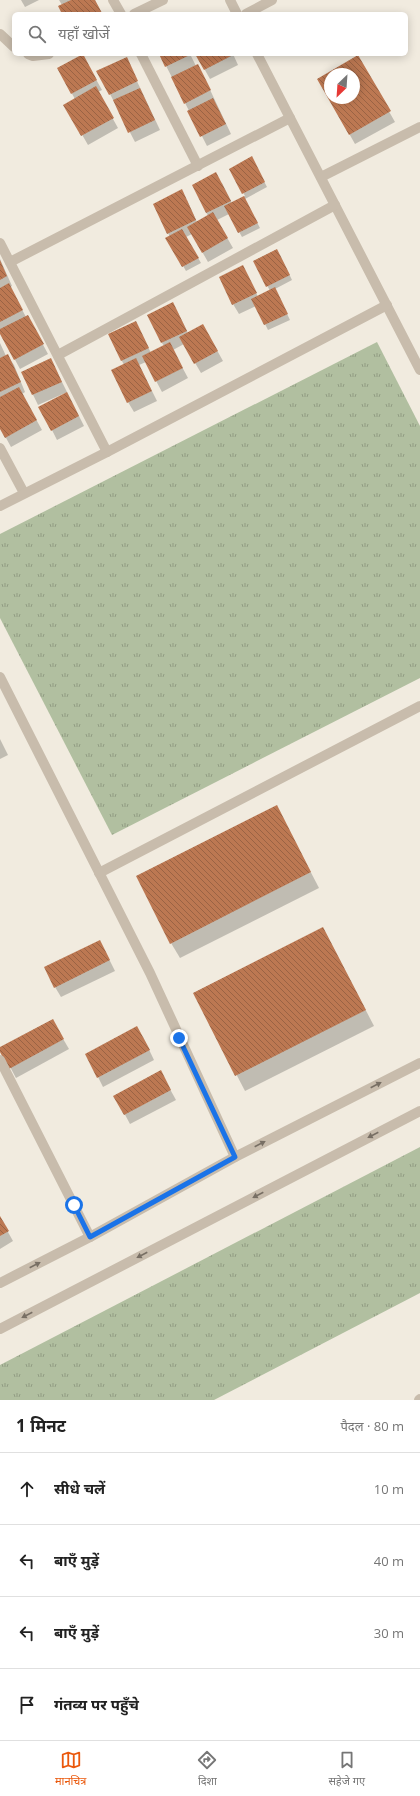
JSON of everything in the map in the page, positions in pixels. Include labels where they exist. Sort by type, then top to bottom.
[{"type":"street","points":[[113,0],[120,12]]},
{"type":"street","points":[[138,12],[163,0]]},
{"type":"street","points":[[230,0],[236,12]]},
{"type":"street","points":[[250,12],[272,0]]},
{"type":"street","points":[[0,34],[12,45]]},
{"type":"street","points":[[142,56],[198,166]]},
{"type":"street","points":[[258,56],[420,370]]},
{"type":"street","points":[[10,262],[290,118]]},
{"type":"street","points":[[321,177],[420,127]]},
{"type":"street","points":[[58,355],[335,205]]},
{"type":"street","points":[[0,243],[107,452]]},
{"type":"street","points":[[0,506],[387,306]]},
{"type":"street","points":[[0,448],[24,493]]},
{"type":"street","points":[[0,677],[150,973],[235,1157]]},
{"type":"street","points":[[99,873],[420,706]]},
{"type":"street","points":[[0,1283],[90,1237],[235,1157],[420,1062]]},
{"type":"street","points":[[1,1065],[90,1237]]},
{"type":"street","points":[[0,1329],[420,1111]]},
{"type":"green space","points":[[377,342],[420,426],[420,678],[112,835],[0,618],[0,534]]},
{"type":"green space","points":[[420,1147],[420,1293],[214,1400],[0,1400],[0,1365]]},
{"type":"building","points":[[71,0],[95,0],[101,12],[61,12],[58,6]]},
{"type":"building","points":[[79,56],[84,56],[97,80],[71,94],[57,68]]},
{"type":"building","points":[[160,56],[188,56],[165,67]]},
{"type":"building","points":[[196,56],[231,56],[204,70]]},
{"type":"building","points":[[359,56],[391,111],[349,135],[331,104],[360,104],[360,68],[336,68]]},
{"type":"building","points":[[127,57],[138,81],[109,95],[96,71]]},
{"type":"building","points":[[198,64],[211,90],[184,104],[171,77]]},
{"type":"building","points":[[324,75],[324,91],[317,79]]},
{"type":"building","points":[[96,86],[114,118],[81,136],[63,105]]},
{"type":"building","points":[[140,88],[155,120],[128,133],[113,100]]},
{"type":"building","points":[[213,98],[226,124],[200,137],[187,111]]},
{"type":"building","points":[[252,156],[265,182],[242,194],[229,169]]},
{"type":"building","points":[[216,172],[231,201],[206,213],[192,185]]},
{"type":"building","points":[[182,189],[196,220],[167,234],[153,204]]},
{"type":"building","points":[[244,196],[258,223],[238,233],[224,206]]},
{"type":"building","points":[[213,212],[228,238],[202,253],[187,227]]},
{"type":"building","points":[[182,229],[199,258],[182,267],[165,238]]},
{"type":"building","points":[[277,249],[290,275],[266,287],[253,261]]},
{"type":"building","points":[[0,260],[7,276],[0,280]]},
{"type":"building","points":[[243,265],[257,293],[232,305],[219,277]]},
{"type":"building","points":[[9,283],[23,310],[0,322],[0,288]]},
{"type":"building","points":[[275,287],[288,314],[264,325],[251,299]]},
{"type":"building","points":[[173,302],[187,331],[161,343],[147,315]]},
{"type":"building","points":[[28,315],[44,344],[14,360],[0,334],[0,329]]},
{"type":"building","points":[[136,321],[149,348],[121,361],[108,334]]},
{"type":"building","points":[[203,324],[218,351],[194,364],[179,337]]},
{"type":"building","points":[[170,342],[183,368],[155,382],[142,356]]},
{"type":"building","points":[[8,354],[21,382],[0,392],[0,358]]},
{"type":"building","points":[[51,358],[62,382],[32,395],[21,372]]},
{"type":"building","points":[[136,358],[152,391],[127,403],[111,370]]},
{"type":"building","points":[[19,387],[37,420],[5,438],[0,429],[0,397]]},
{"type":"building","points":[[67,392],[79,416],[51,431],[38,407]]},
{"type":"building","points":[[277,805],[311,872],[170,944],[136,876]]},
{"type":"building","points":[[323,927],[366,1010],[235,1076],[193,993]]},
{"type":"building","points":[[100,940],[110,960],[54,988],[44,967]]},
{"type":"building","points":[[53,1019],[64,1039],[9,1069],[0,1052],[0,1047]]},
{"type":"building","points":[[137,1026],[150,1050],[97,1078],[85,1054]]},
{"type":"building","points":[[161,1070],[171,1090],[124,1115],[113,1096]]},
{"type":"building","points":[[0,1216],[9,1231],[0,1236]]},
{"type":"route","points":[[74,1205],[90,1237],[235,1157],[179,1038]]}]
